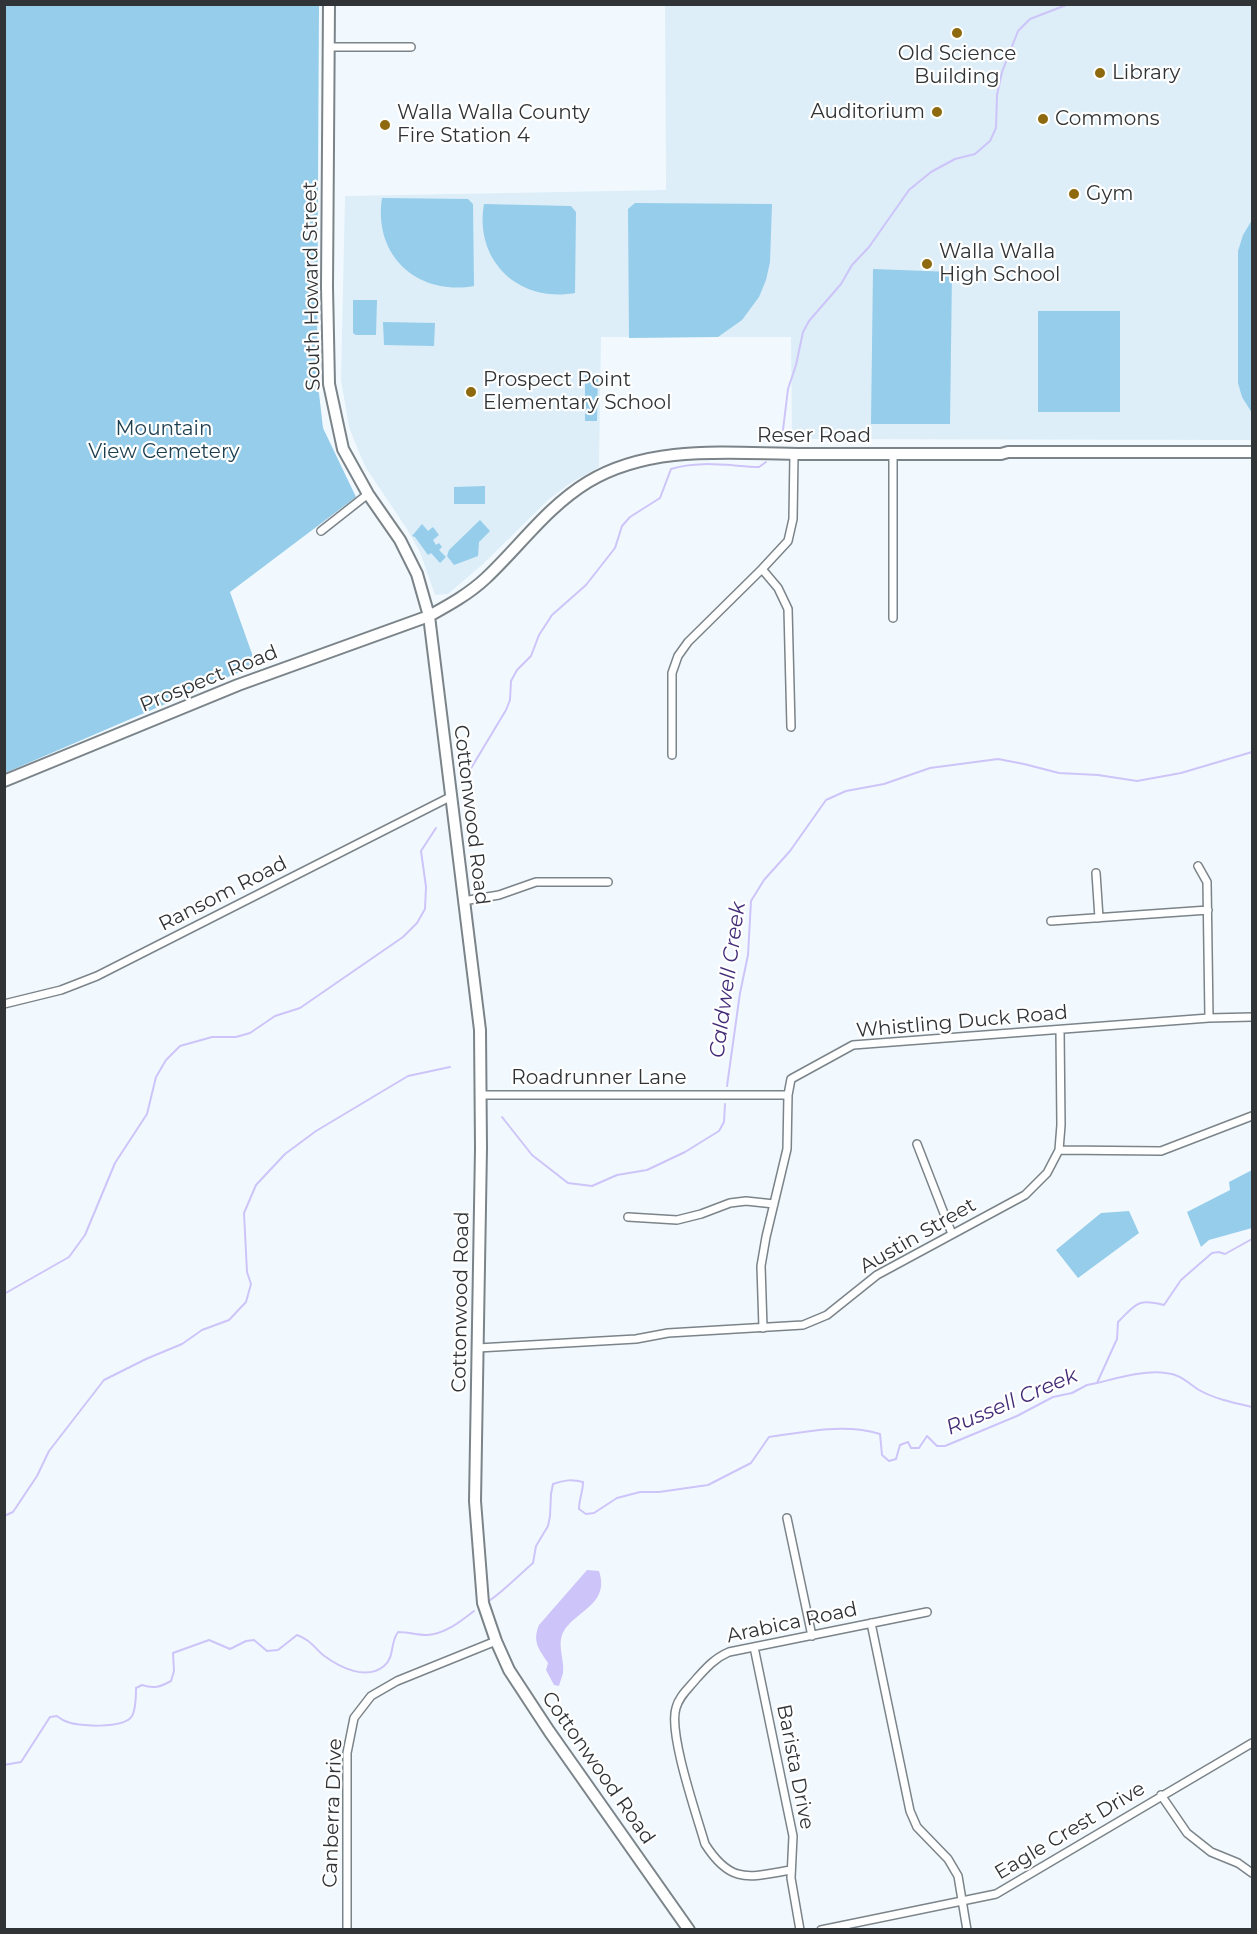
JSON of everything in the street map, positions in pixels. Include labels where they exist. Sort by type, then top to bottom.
[{"type":"main road","name":"South Howard Street","points":[[329,4],[328,384],[343,449],[368,494],[400,540],[417,574],[429,616]]},
{"type":"main road","name":"Reser Road","points":[[429,616],[458,600],[485,579],[548,513],[569,495],[624,465],[682,454],[1252,452]]},
{"type":"main road","name":"Prospect Road","points":[[4,781],[237,685],[429,616]]},
{"type":"main road","name":"Cottonwood Road","points":[[429,616],[480,1030],[482,1095],[475,1502],[483,1603],[509,1670],[549,1731],[689,1929]]},
{"type":"street","points":[[330,47],[411,47]]},
{"type":"street","points":[[672,755],[672,673],[678,656],[688,642],[788,541],[793,519],[794,454]]},
{"type":"street","points":[[893,454],[893,618]]},
{"type":"street","points":[[321,531],[368,494]]},
{"type":"street","points":[[762,569],[777,588],[788,609],[791,727]]},
{"type":"street","name":"Ransom Road","points":[[4,1004],[61,990],[97,976],[450,797]]},
{"type":"street","points":[[1198,866],[1207,882],[1209,1018]]},
{"type":"street","points":[[1096,873],[1099,918]]},
{"type":"street","points":[[464,901],[499,895],[536,882],[608,882]]},
{"type":"street","points":[[1051,921],[1208,910]]},
{"type":"street","name":"Whistling Duck Road","points":[[788,1095],[791,1079],[853,1045],[1209,1018],[1252,1017]]},
{"type":"street","name":"Austin Street","points":[[478,1348],[636,1339],[668,1333],[763,1328],[803,1324],[827,1315],[877,1275],[1025,1195],[1047,1173],[1059,1150],[1060,1030]]},
{"type":"street","name":"Roadrunner Lane","points":[[482,1095],[788,1095]]},
{"type":"street","points":[[763,1328],[761,1266],[787,1149],[788,1095]]},
{"type":"street","points":[[1059,1150],[1161,1151],[1252,1117]]},
{"type":"street","points":[[916,1144],[952,1234]]},
{"type":"street","points":[[628,1216],[677,1220],[730,1203],[746,1201],[774,1204]]},
{"type":"street","points":[[787,1518],[812,1636]]},
{"type":"street","name":"Arabica Road","points":[[791,1870],[741,1876],[731,1872],[712,1856],[705,1844],[676,1737],[675,1710],[679,1699],[709,1664],[729,1652],[927,1612]]},
{"type":"street","points":[[871,1623],[910,1811],[917,1827],[948,1859],[958,1876],[967,1929]]},
{"type":"street","name":"Canberra Drive","points":[[347,1929],[347,1753],[354,1718],[371,1696],[388,1686],[496,1641]]},
{"type":"street","name":"Barista Drive","points":[[754,1647],[793,1836],[791,1870],[800,1929]]},
{"type":"street","name":"Eagle Crest Drive","points":[[821,1929],[996,1894],[1252,1743]]},
{"type":"street","points":[[1161,1795],[1187,1833],[1211,1852],[1238,1863],[1252,1873]]},
{"type":"shaded area","name":"Walla Walla High School","points":[[665,5],[1252,5],[1252,440],[792,439],[791,337],[601,337],[599,467],[572,482],[549,499],[483,564],[448,594],[435,595],[420,552],[366,468],[349,427],[341,380],[345,196],[666,190]]},
{"type":"shaded area","points":[[587,1570],[599,1571],[600,1591],[590,1606],[564,1631],[561,1641],[563,1673],[559,1686],[554,1685],[546,1670],[548,1663],[536,1641],[537,1631],[539,1625]]},
{"type":"green space","name":"Mountain View Cemetery","points":[[5,4],[319,5],[317,376],[323,428],[356,497],[230,592],[256,665],[5,773]]},
{"type":"green space","points":[[382,198],[468,199],[473,204],[474,286],[435,285],[418,278],[404,268],[392,254],[385,238],[381,219]]},
{"type":"green space","points":[[635,203],[772,204],[770,262],[766,280],[759,297],[742,320],[718,337],[629,338],[628,209]]},
{"type":"green space","points":[[484,204],[571,206],[576,212],[575,293],[555,294],[536,291],[519,284],[505,274],[494,260],[486,243],[483,225]]},
{"type":"green space","points":[[1252,220],[1252,413],[1242,397],[1238,383],[1238,251],[1243,235]]},
{"type":"green space","points":[[873,269],[952,272],[950,424],[871,424]]},
{"type":"green space","points":[[353,300],[377,300],[376,335],[353,333]]},
{"type":"green space","points":[[1038,311],[1120,311],[1120,412],[1038,412]]},
{"type":"green space","points":[[383,322],[435,323],[434,346],[384,345]]},
{"type":"green space","points":[[585,375],[598,375],[597,421],[585,421]]},
{"type":"green space","points":[[485,486],[485,504],[454,504],[454,487]]},
{"type":"green space","points":[[480,520],[490,531],[479,542],[478,556],[454,565],[447,556],[449,550]]},
{"type":"green space","points":[[422,524],[428,531],[433,527],[439,535],[433,540],[436,545],[439,543],[442,547],[439,550],[446,557],[440,563],[431,553],[428,555],[412,536]]},
{"type":"green space","points":[[1252,1170],[1252,1228],[1209,1240],[1201,1247],[1187,1212],[1230,1190],[1229,1182]]},
{"type":"green space","points":[[1129,1211],[1139,1233],[1078,1278],[1056,1250],[1101,1213]]},
{"type":"waterway","points":[[782,438],[788,389],[803,332],[809,321],[841,284],[852,265],[869,247],[909,190],[931,172],[955,159],[975,154],[990,141],[996,128],[997,95],[1002,72],[1018,31],[1030,19],[1069,4]]},
{"type":"waterway","points":[[464,780],[506,710],[510,700],[511,681],[517,670],[531,656],[539,635],[552,615],[586,585],[615,548],[622,526],[630,517],[660,498],[671,469],[704,464],[759,467],[766,462]]},
{"type":"waterway","name":"Caldwell Creek","points":[[727,1086],[740,993],[748,955],[751,901],[764,880],[790,851],[826,800],[846,791],[884,784],[930,768],[998,759],[1059,773],[1098,775],[1137,781],[1181,773],[1252,752]]},
{"type":"waterway","points":[[4,1294],[69,1257],[85,1235],[115,1163],[147,1114],[156,1077],[166,1060],[180,1046],[212,1037],[236,1037],[250,1033],[275,1016],[300,1008],[403,937],[417,923],[425,909],[426,887],[421,851],[436,828]]},
{"type":"waterway","name":"Caldwell Creek","points":[[4,1516],[13,1512],[37,1476],[49,1451],[104,1380],[182,1344],[202,1330],[229,1320],[246,1302],[251,1284],[247,1272],[244,1213],[256,1185],[285,1154],[316,1131],[408,1076],[450,1067]]},
{"type":"waterway","name":"Caldwell Creek","points":[[502,1117],[532,1155],[568,1183],[592,1186],[617,1175],[647,1170],[685,1152],[719,1131],[724,1122],[725,1104]]},
{"type":"waterway","name":"Russell Creek","points":[[489,1601],[533,1563],[536,1546],[548,1526],[553,1484],[568,1480],[583,1482],[579,1509],[586,1514],[594,1513],[617,1498],[640,1492],[659,1492],[708,1485],[751,1463],[769,1437],[839,1429],[867,1431],[880,1434],[882,1455],[889,1461],[896,1459],[900,1445],[908,1442],[911,1448],[919,1448],[927,1436],[937,1446],[945,1446],[1017,1416],[1053,1397],[1072,1393],[1087,1385],[1097,1383],[1117,1339],[1118,1322],[1129,1311],[1142,1303],[1164,1305],[1181,1280],[1212,1253],[1225,1254],[1252,1239]]},
{"type":"waterway","points":[[1097,1383],[1140,1374],[1158,1372],[1171,1374],[1212,1396],[1252,1407]]},
{"type":"waterway","name":"Russell Creek","points":[[4,1765],[21,1762],[50,1717],[57,1716],[71,1723],[89,1725],[110,1725],[127,1720],[132,1716],[134,1710],[136,1688],[142,1685],[157,1687],[171,1681],[174,1671],[173,1653],[209,1640],[230,1649],[246,1641],[254,1640],[267,1651],[278,1650],[297,1635],[337,1664],[353,1671],[369,1672],[377,1670],[387,1662],[398,1632],[434,1634],[452,1627],[474,1611]]},
{"type":"place","name":"Old Science Building","points":[[957,33]]},
{"type":"place","name":"Library","points":[[1100,73]]},
{"type":"place","name":"Auditorium","points":[[937,112]]},
{"type":"place","name":"Commons","points":[[1043,119]]},
{"type":"place","name":"Walla Walla County Fire Station 4","points":[[385,125]]},
{"type":"place","name":"Gym","points":[[1074,194]]},
{"type":"place","name":"Walla Walla High School","points":[[927,264]]},
{"type":"place","name":"Prospect Point Elementary School","points":[[471,392]]}]
